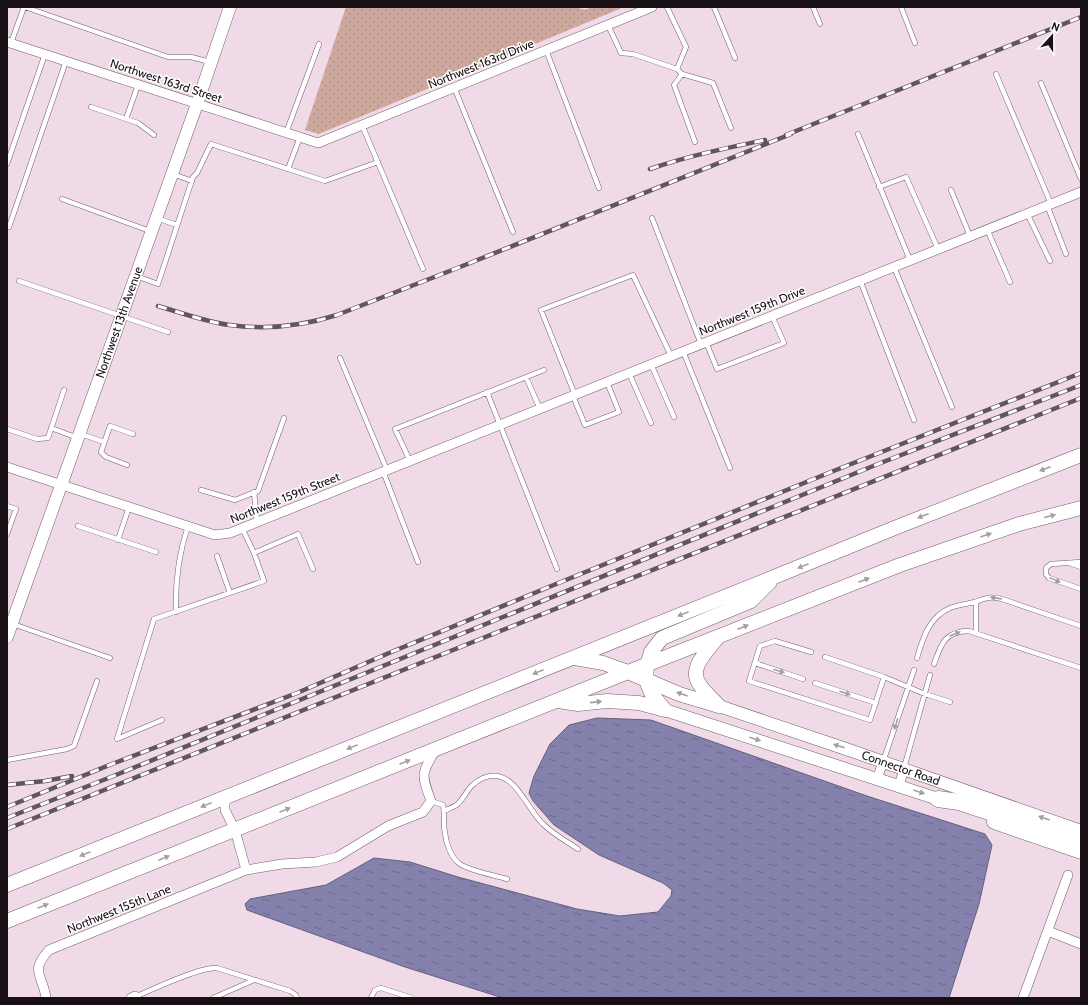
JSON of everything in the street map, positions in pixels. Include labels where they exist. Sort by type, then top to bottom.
[{"type":"highway","points":[[938,799],[959,802],[1081,843]]},
{"type":"main road","name":"Northwest 13th Avenue","points":[[8,633],[152,231],[230,7]]},
{"type":"main road","points":[[7,885],[902,525],[1081,455]]},
{"type":"main road","points":[[7,921],[718,637],[960,544],[1019,524],[1081,508]]},
{"type":"main road","points":[[665,710],[651,693],[646,680],[647,665],[651,652],[662,638],[751,601],[774,577]]},
{"type":"main road","points":[[718,637],[700,660],[696,673],[696,679],[700,686],[719,706]]},
{"type":"main road","points":[[574,658],[603,663],[679,694],[719,706]]},
{"type":"main road","points":[[558,701],[578,704],[607,701],[639,703],[665,710]]},
{"type":"main road","name":"Connector Road","points":[[719,706],[1081,831]]},
{"type":"main road","name":"Connector Road","points":[[665,710],[938,799]]},
{"type":"main road","points":[[938,799],[950,806],[1081,852]]},
{"type":"street","name":"Northwest 163rd Drive","points":[[318,143],[652,7]]},
{"type":"street","name":"Northwest 163rd Street","points":[[9,43],[318,143]]},
{"type":"street","name":"Northwest 159th Drive","points":[[432,452],[1081,192]]},
{"type":"street","name":"Northwest 159th Street","points":[[7,467],[215,535],[230,533],[432,452]]},
{"type":"street","points":[[429,804],[423,777],[426,766],[436,749]]},
{"type":"street","points":[[878,779],[883,762]]},
{"type":"street","points":[[899,786],[904,769]]},
{"type":"street","points":[[225,797],[225,810],[235,830],[246,870]]},
{"type":"street","name":"Northwest 155th Lane","points":[[47,998],[38,970],[40,960],[49,950],[246,870],[282,864],[316,862],[337,857],[388,826],[424,812],[429,804]]},
{"type":"street","points":[[1023,998],[1068,875]]},
{"type":"street","points":[[1048,932],[1081,944]]},
{"type":"lane","points":[[9,43],[25,7],[168,57],[191,57],[211,62]]},
{"type":"lane","points":[[667,7],[686,47],[677,69]]},
{"type":"lane","points":[[714,7],[735,58]]},
{"type":"lane","points":[[813,7],[820,24]]},
{"type":"lane","points":[[901,7],[915,43]]},
{"type":"lane","points":[[608,25],[621,53],[633,54],[677,69],[682,74],[713,83],[731,128]]},
{"type":"lane","points":[[286,133],[319,44]]},
{"type":"lane","points":[[546,50],[599,188]]},
{"type":"lane","points":[[7,164],[44,54]]},
{"type":"lane","points":[[7,226],[9,227],[66,61]]},
{"type":"lane","points":[[682,74],[674,85],[695,142]]},
{"type":"lane","points":[[996,74],[1049,205],[1066,254]]},
{"type":"lane","points":[[1041,83],[1081,179]]},
{"type":"lane","points":[[126,119],[138,84]]},
{"type":"lane","points":[[454,88],[513,232]]},
{"type":"lane","points":[[91,107],[138,123],[154,136]]},
{"type":"lane","points":[[362,125],[423,269]]},
{"type":"lane","points":[[858,134],[910,260]]},
{"type":"lane","points":[[288,169],[300,137]]},
{"type":"lane","points":[[136,276],[158,284],[193,177],[197,173],[211,144],[324,181],[378,162]]},
{"type":"lane","points":[[172,174],[192,181]]},
{"type":"lane","points":[[879,187],[906,177],[938,249]]},
{"type":"lane","points":[[951,190],[970,236]]},
{"type":"lane","points":[[62,199],[152,231]]},
{"type":"lane","points":[[1027,213],[1050,261]]},
{"type":"lane","points":[[156,218],[177,225]]},
{"type":"lane","points":[[652,218],[704,343],[717,369],[784,344],[772,316]]},
{"type":"lane","points":[[988,229],[1010,282]]},
{"type":"lane","points":[[894,267],[952,407]]},
{"type":"lane","points":[[607,382],[619,412],[585,424],[541,310],[632,274],[671,356]]},
{"type":"lane","points":[[860,280],[914,420]]},
{"type":"lane","points":[[19,281],[168,332]]},
{"type":"lane","points":[[684,351],[730,468]]},
{"type":"lane","points":[[340,358],[385,470],[418,562]]},
{"type":"lane","points":[[651,364],[674,417]]},
{"type":"lane","points":[[410,461],[395,429],[544,370]]},
{"type":"lane","points":[[629,373],[651,423]]},
{"type":"lane","points":[[526,377],[540,409]]},
{"type":"lane","points":[[7,429],[37,439],[48,438],[64,390]]},
{"type":"lane","points":[[487,392],[501,424],[557,569]]},
{"type":"lane","points":[[201,490],[235,500],[258,491],[284,418]]},
{"type":"lane","points":[[127,465],[106,457],[101,452],[110,426],[134,434]]},
{"type":"lane","points":[[51,428],[104,442]]},
{"type":"lane","points":[[254,492],[257,522]]},
{"type":"lane","points":[[7,506],[16,509],[7,534]]},
{"type":"lane","points":[[118,540],[129,507]]},
{"type":"lane","points":[[78,526],[156,552]]},
{"type":"lane","points":[[176,612],[175,595],[181,546],[188,526]]},
{"type":"lane","points":[[162,720],[117,739],[154,619],[264,581],[254,553],[242,528]]},
{"type":"lane","points":[[254,553],[298,534],[313,568]]},
{"type":"lane","points":[[217,556],[230,593]]},
{"type":"lane","points":[[1081,562],[1051,564],[1046,568],[1046,574],[1050,578],[1081,589]]},
{"type":"lane","points":[[1068,563],[1081,567]]},
{"type":"lane","points":[[917,658],[929,626],[938,616],[951,608],[990,597],[996,597],[1081,626]]},
{"type":"lane","points":[[976,602],[976,633]]},
{"type":"lane","points":[[934,664],[942,643],[953,633],[961,631],[976,633],[1081,668]]},
{"type":"lane","points":[[8,633],[110,658]]},
{"type":"lane","points":[[811,652],[776,641],[760,646],[750,681],[870,720],[884,677]]},
{"type":"lane","points":[[824,657],[884,677],[925,694],[950,702]]},
{"type":"lane","points":[[755,663],[803,679]]},
{"type":"lane","points":[[883,762],[914,670]]},
{"type":"lane","points":[[904,769],[930,675]]},
{"type":"lane","points":[[7,760],[67,749],[74,746],[97,681]]},
{"type":"lane","points":[[815,683],[876,703]]},
{"type":"lane","points":[[444,811],[457,804],[469,787],[483,778],[497,775],[507,780],[516,788],[542,824],[578,849]]},
{"type":"lane","points":[[429,804],[443,806],[444,832],[448,845],[459,863],[474,870],[507,879]]},
{"type":"lane","points":[[134,998],[194,972],[210,968],[217,968],[290,991],[296,995],[297,998]]},
{"type":"lane","points":[[212,998],[254,980]]},
{"type":"lane","points":[[372,998],[375,990],[381,988],[412,998]]},
{"type":"shaded area","points":[[346,7],[575,7],[585,10],[592,7],[624,7],[319,134],[305,130]]},
{"type":"water","points":[[597,718],[651,720],[867,796],[985,834],[992,845],[979,904],[949,998],[503,998],[405,967],[247,910],[245,904],[250,899],[326,885],[374,858],[410,862],[458,877],[577,909],[620,916],[658,912],[671,896],[672,890],[663,883],[599,855],[554,825],[533,801],[529,793],[534,776],[550,744],[569,725]]},
{"type":"railway","points":[[786,135],[1081,17]]},
{"type":"railway","points":[[158,306],[212,322],[230,325],[270,327],[324,319],[460,267],[791,134]]},
{"type":"railway","points":[[650,169],[693,156],[765,140]]},
{"type":"railway","points":[[7,807],[112,764],[297,693],[389,653],[561,582],[831,472],[1081,373]]},
{"type":"railway","points":[[7,818],[878,464],[1081,385]]},
{"type":"railway","points":[[7,829],[1081,398]]},
{"type":"railway","points":[[7,785],[45,781],[72,776]]}]
